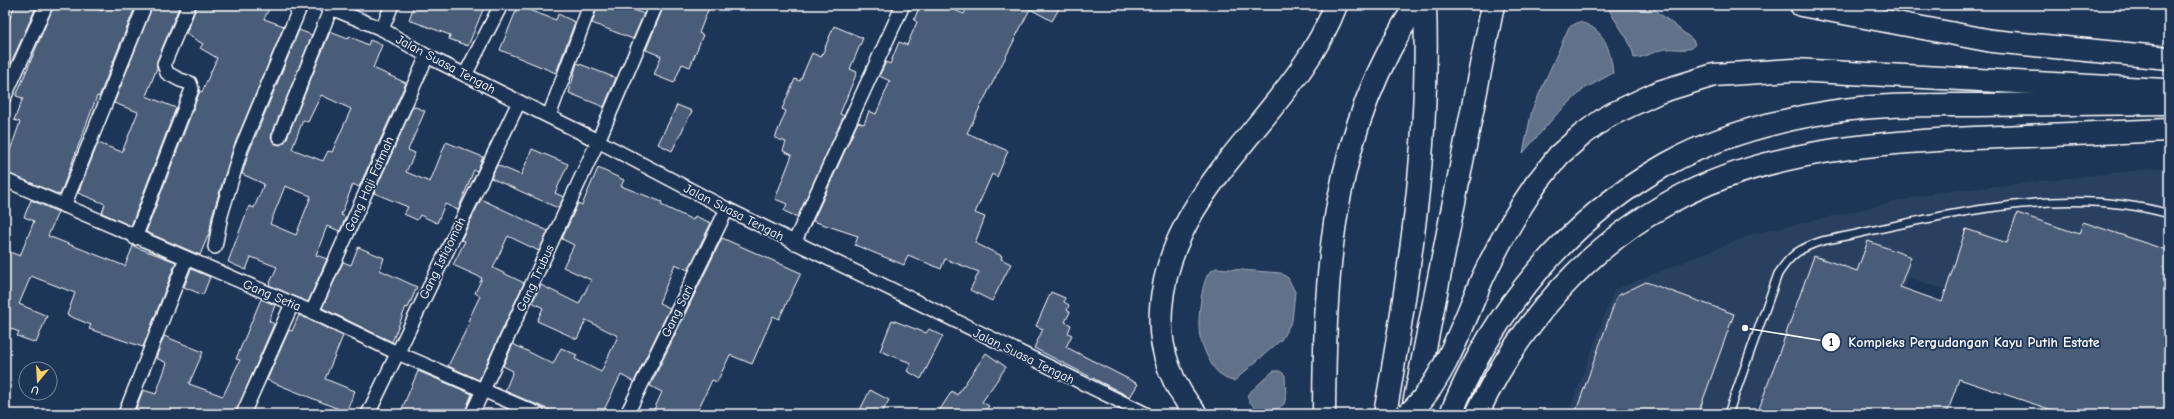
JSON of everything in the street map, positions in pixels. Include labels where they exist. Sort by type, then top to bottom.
[{"type":"highway","points":[[1196,414],[1184,399],[1171,376],[1163,348],[1160,320],[1162,291],[1171,257],[1184,226],[1205,192],[1293,80],[1324,30],[1336,5]]},
{"type":"highway","points":[[1324,414],[1326,317],[1330,260],[1338,203],[1350,146],[1370,88],[1387,54],[1416,5]]},
{"type":"highway","points":[[1385,414],[1407,282],[1415,214],[1424,89],[1425,5]]},
{"type":"highway","points":[[1801,5],[1992,41],[2169,58]]},
{"type":"highway","points":[[1412,414],[1491,15]]},
{"type":"highway","points":[[1408,414],[1428,390],[1448,357],[1514,215],[1559,155],[1582,135],[1608,116],[1659,92],[1694,80],[1739,72],[1794,70],[2169,90]]},
{"type":"highway","points":[[1451,414],[1472,367],[1490,335],[1512,302],[1541,267],[1569,238],[1633,186],[1668,164],[1705,147],[1746,132],[1792,119],[1872,107],[2169,103]]},
{"type":"highway","points":[[1477,414],[1494,380],[1522,336],[1574,275],[1623,233],[1649,215],[1673,200],[1700,188],[1729,177],[1801,157],[1885,144],[1940,140],[2169,130]]},
{"type":"street","points":[[5,96],[46,5]]},
{"type":"street","points":[[64,206],[145,5]]},
{"type":"street","points":[[135,238],[192,89],[190,83],[180,80],[167,73],[164,64],[190,5]]},
{"type":"street","points":[[215,247],[221,215],[241,148],[301,5]]},
{"type":"street","points":[[382,29],[392,5]]},
{"type":"street","points":[[464,75],[501,5]]},
{"type":"street","points":[[549,116],[590,5]]},
{"type":"street","points":[[794,243],[902,5]]},
{"type":"street","name":"Gang Trubus","points":[[472,414],[598,141],[653,6]]},
{"type":"street","points":[[279,137],[328,7]]},
{"type":"street","name":"Jalan Suasa Tengah","points":[[328,7],[382,29],[427,56],[549,116],[794,243],[1146,414]]},
{"type":"street","name":"Gang Haji Fatmah","points":[[312,312],[427,56]]},
{"type":"street","name":"Gang Istiqomah","points":[[368,414],[396,352],[518,102]]},
{"type":"street","name":"Gang Setia","points":[[5,180],[135,238],[312,312],[396,352],[538,414]]},
{"type":"street","name":"Gang Sari","points":[[627,414],[727,209]]},
{"type":"street","points":[[125,414],[186,259]]},
{"type":"street","points":[[242,414],[292,304]]},
{"type":"lane","points":[[1728,414],[1778,274],[1792,256],[1801,248],[1822,242],[1962,213],[2037,202],[2116,204],[2169,214]]},
{"type":"shaded area","points":[[1607,5],[1649,5],[1693,40],[1695,44],[1689,49],[1662,50],[1643,57],[1634,58],[1630,44]]},
{"type":"shaded area","points":[[1579,22],[1595,29],[1605,41],[1610,56],[1613,73],[1584,89],[1555,116],[1523,153],[1532,110],[1569,27]]},
{"type":"shaded area","points":[[2169,167],[2169,365],[1908,277],[1859,414],[1799,414],[1759,400],[1754,414],[1568,414],[1614,290],[1753,234],[1934,193]]},
{"type":"shaded area","points":[[1216,268],[1281,273],[1288,278],[1295,292],[1292,321],[1281,340],[1234,381],[1222,376],[1213,366],[1206,353],[1200,334],[1199,317],[1203,289],[1208,275]]},
{"type":"shaded area","points":[[1273,371],[1280,371],[1285,375],[1286,397],[1284,404],[1270,413],[1264,413],[1251,404],[1247,395]]},
{"type":"building","points":[[15,5],[37,5],[11,63],[5,61],[5,31]]},
{"type":"building","points":[[54,5],[87,5],[102,11],[104,5],[136,5],[99,97],[97,96],[60,195],[5,172],[5,149],[10,151],[20,122],[14,120],[23,98],[16,96]]},
{"type":"building","points":[[153,5],[180,5],[157,61],[157,68],[146,96],[176,108],[131,226],[102,213],[105,204],[78,193],[98,143],[122,152],[138,112],[114,103]]},
{"type":"building","points":[[197,5],[271,5],[264,19],[284,26],[234,146],[212,216],[210,231],[200,255],[146,232],[200,91],[202,92],[217,58],[200,48],[203,44],[186,34]]},
{"type":"building","points":[[414,5],[485,5],[468,46],[449,39],[450,35],[409,20]]},
{"type":"building","points":[[598,5],[622,5],[644,14],[633,39],[592,23]]},
{"type":"building","points":[[664,5],[710,5],[699,33],[703,35],[690,67],[682,64],[674,83],[654,75],[661,56],[646,50]]},
{"type":"building","points":[[920,5],[942,5],[964,14],[968,5],[1061,5],[1052,21],[1030,9],[967,133],[1008,151],[997,177],[992,174],[975,213],[985,217],[975,243],[1002,256],[1001,259],[1011,264],[992,301],[970,290],[979,272],[945,259],[941,269],[908,255],[904,265],[855,245],[858,236],[813,221],[858,122],[864,124],[869,111],[876,114],[890,81],[879,76],[886,62],[890,64],[899,42],[907,45],[917,22],[914,20]]},
{"type":"building","points":[[518,6],[556,20],[558,14],[575,22],[556,73],[500,50]]},
{"type":"building","points":[[834,26],[863,38],[850,69],[857,72],[840,114],[844,116],[798,216],[795,216],[784,211],[787,204],[775,199],[792,155],[783,151],[786,142],[775,138],[786,111],[782,109],[795,79],[800,81],[812,53],[821,57]]},
{"type":"building","points":[[299,30],[312,35],[272,134],[271,138],[276,144],[280,145],[286,140],[330,32],[348,39],[349,36],[368,45],[370,40],[382,45],[373,68],[406,83],[359,187],[353,184],[341,215],[346,217],[340,231],[327,226],[316,255],[327,259],[308,302],[269,285],[277,267],[251,257],[246,270],[228,262],[249,206],[254,208],[264,184],[242,174],[249,152]],"holes":[[[321,95],[351,109],[332,152],[328,151],[323,161],[292,149],[303,120],[308,122]],[[285,186],[311,196],[296,235],[270,224]]]},
{"type":"building","points":[[577,63],[616,78],[604,107],[569,93]]},
{"type":"building","points":[[677,105],[692,111],[672,151],[658,144]]},
{"type":"building","points":[[413,106],[425,111],[408,150],[415,153],[406,172],[430,182],[446,142],[483,157],[477,171],[474,170],[458,210],[445,204],[437,223],[420,215],[417,220],[404,214],[408,207],[374,193]]},
{"type":"building","points":[[532,149],[568,164],[555,193],[564,197],[558,208],[491,178],[497,165],[521,175]]},
{"type":"building","points":[[598,168],[624,180],[621,186],[662,202],[661,205],[693,220],[695,216],[711,223],[688,270],[675,264],[659,303],[670,308],[634,382],[621,375],[602,414],[559,414],[505,391],[513,371],[503,366],[513,344],[553,364],[561,348],[577,355],[575,359],[601,372],[618,336],[586,320],[577,339],[537,321],[543,308],[532,302],[541,285],[579,304],[591,280],[563,267],[574,245],[562,239],[578,203],[582,205]]},
{"type":"building","points":[[481,199],[548,231],[539,251],[508,236],[493,268],[524,283],[479,380],[448,366],[470,322],[468,321],[480,296],[475,293],[482,278],[453,265],[465,241],[461,240]]},
{"type":"building","points":[[31,200],[58,212],[48,236],[125,266],[133,246],[176,262],[143,347],[89,329],[91,325],[67,315],[75,293],[31,276],[19,304],[47,316],[36,343],[17,336],[19,332],[9,328],[5,337],[5,250],[20,256],[34,221],[24,217]]},
{"type":"building","points":[[2017,213],[2079,234],[2083,222],[2169,251],[2169,414],[2064,414],[1959,379],[1947,414],[1757,414],[1814,256],[1857,271],[1868,241],[1911,257],[1900,287],[1942,302],[1966,229],[2007,243]]},
{"type":"building","points":[[722,238],[801,273],[779,319],[773,316],[752,364],[730,355],[717,382],[712,380],[696,414],[652,414],[662,392],[650,386]]},
{"type":"building","points":[[358,247],[384,258],[380,270],[417,287],[408,308],[406,307],[392,342],[322,308],[343,262],[351,265]]},
{"type":"building","points":[[191,269],[210,277],[203,295],[184,287]]},
{"type":"building","points":[[1646,282],[1734,314],[1698,414],[1575,414],[1617,296]]},
{"type":"building","points":[[1051,292],[1065,298],[1064,302],[1069,305],[1067,310],[1070,312],[1065,322],[1071,325],[1068,333],[1072,335],[1066,347],[1138,384],[1130,397],[1034,348],[1043,329],[1036,326]]},
{"type":"building","points":[[261,299],[275,305],[269,321],[274,324],[235,414],[134,414],[143,390],[156,394],[167,363],[156,358],[164,336],[203,352],[189,384],[223,396],[240,360],[236,359]]},
{"type":"building","points":[[299,315],[343,336],[325,379],[355,391],[346,412],[267,380],[289,330],[292,331]]},
{"type":"building","points":[[892,320],[926,333],[929,329],[943,336],[921,379],[907,371],[911,363],[880,351]]},
{"type":"building","points":[[986,353],[1006,367],[982,402],[989,406],[983,414],[937,414],[952,391],[957,395]]},
{"type":"building","points":[[418,371],[472,394],[464,414],[409,414],[401,411]]},
{"type":"building","points":[[870,390],[889,400],[881,414],[858,414]]},
{"type":"place","name":"Kompleks Pergudangan Kayu Putih Estate","points":[[1745,328]]}]
